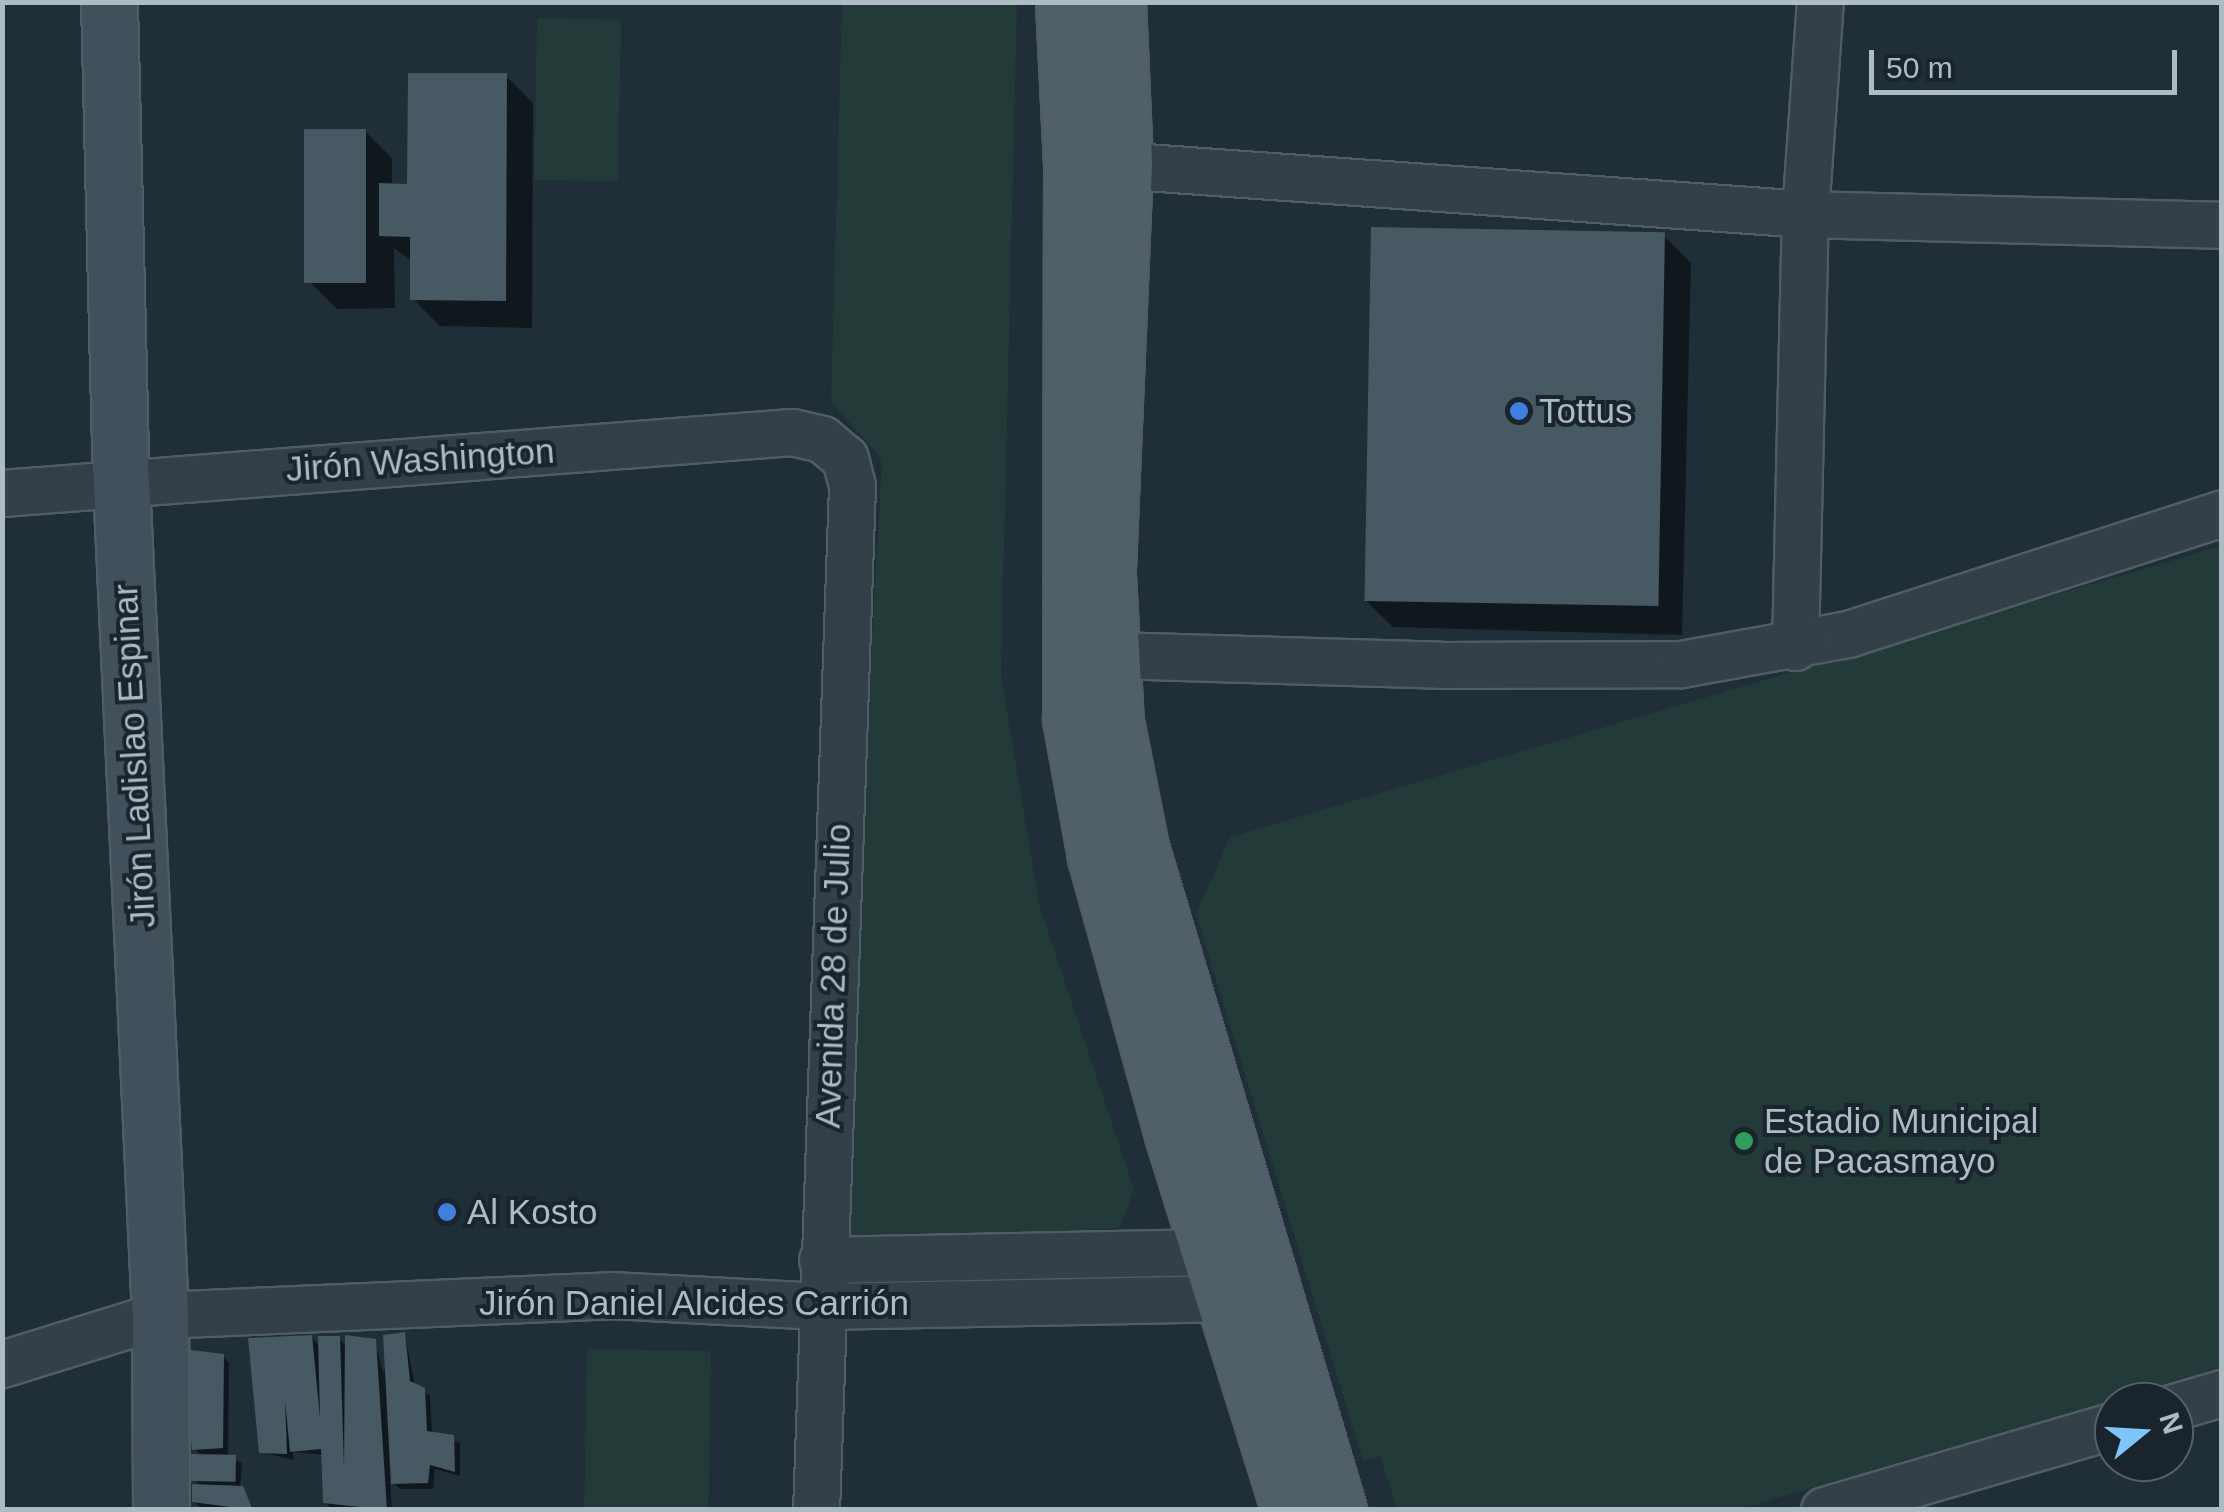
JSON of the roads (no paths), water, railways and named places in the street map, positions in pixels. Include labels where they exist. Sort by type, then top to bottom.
[{"type":"main road","name":"Jirón Ladislao Espinar","points":[[109,2],[121,482],[160,1314],[161,1510]]},
{"type":"main road","points":[[1064,2],[1098,163]]},
{"type":"main road","points":[[1118,2],[1098,163],[1088,654],[1140,848],[1240,1268],[1290,1510]]},
{"type":"main road","points":[[1240,1268],[1338,1510]]},
{"type":"street","points":[[1795,648],[1806,214],[1820,2]]},
{"type":"street","points":[[1098,163],[1806,214],[2222,225]]},
{"type":"street","name":"Jirón Washington","points":[[2,493],[792,432],[835,446]]},
{"type":"street","name":"Avenida 28 de Julio","points":[[816,1510],[852,486],[835,446]]},
{"type":"street","points":[[1088,654],[1294,662],[1681,664],[1795,648],[2222,513]]},
{"type":"street","name":"Jirón Daniel Alcides Carrión","points":[[822,1260],[1240,1268]]},
{"type":"street","name":"Jirón Daniel Alcides Carrión","points":[[2,1364],[160,1314],[611,1295],[821,1306],[1240,1268]]},
{"type":"street","points":[[2194,1402],[2222,1394]]},
{"type":"street","points":[[1824,1510],[2094,1431]]},
{"type":"place","name":"Tottus","points":[[1519,411]]},
{"type":"place","name":"Estadio Municipal de Pacasmayo","points":[[1744,1141]]},
{"type":"place","name":"Al Kosto","points":[[447,1212]]}]
